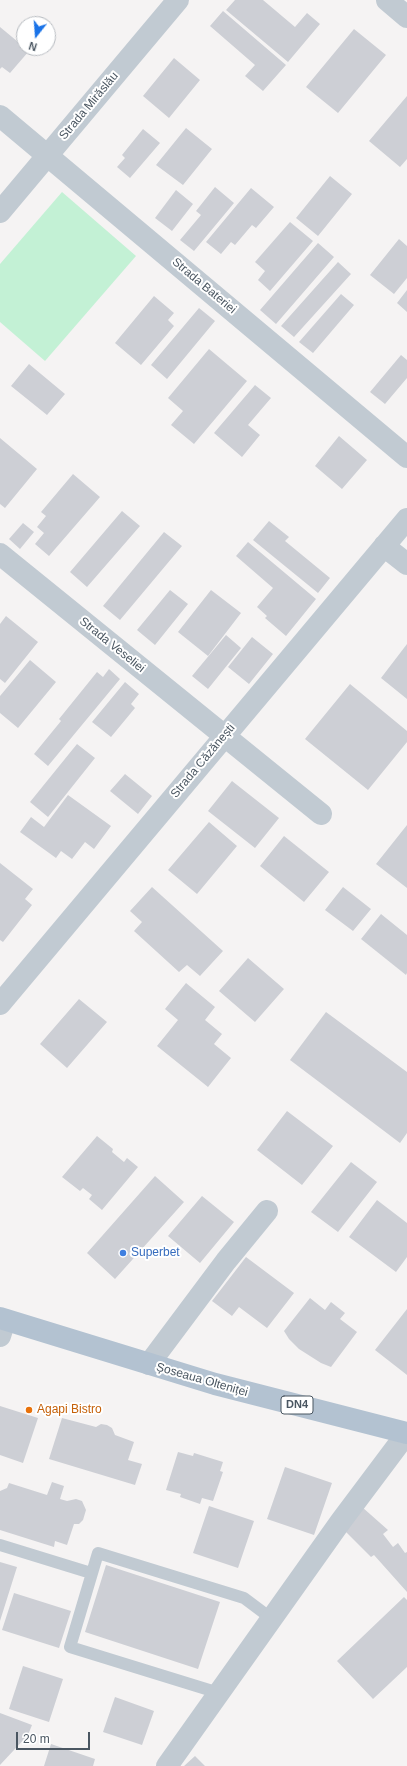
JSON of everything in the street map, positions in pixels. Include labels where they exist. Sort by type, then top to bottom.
[{"type":"main road","name":"Șoseaua Olteniței","points":[[2,1324],[149,1364],[215,1384],[407,1433]]},
{"type":"street","name":"Strada Mirăslău","points":[[0,212],[178,0]]},
{"type":"street","points":[[387,0],[407,17]]},
{"type":"street","name":"Strada Bateriei","points":[[0,116],[407,457]]},
{"type":"street","name":"Strada Căzănești","points":[[3,994],[225,736],[407,519]]},
{"type":"street","points":[[384,546],[407,564]]},
{"type":"street","name":"Strada Veseliei","points":[[0,554],[321,814]]},
{"type":"street","points":[[149,1364],[226,1261],[266,1211]]},
{"type":"street","points":[[167,1766],[353,1504],[407,1433]]},
{"type":"lane","points":[[0,1545],[91,1573]]},
{"type":"lane","points":[[219,1693],[70,1647],[98,1553],[244,1598],[272,1619]]},
{"type":"green space","points":[[62,192],[136,256],[45,361],[0,322],[0,264]]},
{"type":"building","points":[[235,0],[263,0],[295,27],[307,13],[320,24],[288,62],[226,10]]},
{"type":"building","points":[[223,11],[286,65],[263,91],[245,76],[255,65],[210,26]]},
{"type":"building","points":[[0,27],[16,40],[16,56],[25,56],[10,73],[2,67],[0,69]]},
{"type":"building","points":[[354,29],[386,55],[338,113],[306,87]]},
{"type":"building","points":[[174,58],[200,80],[169,118],[143,96]]},
{"type":"building","points":[[407,96],[407,159],[400,167],[369,141]]},
{"type":"building","points":[[186,128],[212,149],[183,185],[156,165]]},
{"type":"building","points":[[143,129],[160,143],[130,178],[117,167],[125,158],[122,155]]},
{"type":"building","points":[[330,176],[352,194],[318,236],[296,218]]},
{"type":"building","points":[[215,187],[234,203],[194,251],[180,240],[201,215],[196,211]]},
{"type":"building","points":[[251,188],[274,207],[256,228],[252,225],[235,245],[231,242],[221,254],[206,242]]},
{"type":"building","points":[[176,190],[193,204],[172,231],[155,218]]},
{"type":"building","points":[[290,222],[313,241],[270,291],[258,280],[265,271],[255,262]]},
{"type":"building","points":[[399,239],[407,246],[407,278],[394,294],[370,275]]},
{"type":"building","points":[[318,243],[334,257],[276,324],[260,310]]},
{"type":"building","points":[[338,262],[351,274],[294,337],[281,326]]},
{"type":"building","points":[[407,290],[407,312],[397,303]]},
{"type":"building","points":[[341,294],[354,305],[313,353],[299,342]]},
{"type":"building","points":[[154,296],[174,313],[168,320],[174,326],[141,365],[115,343]]},
{"type":"building","points":[[199,308],[215,321],[167,379],[151,365]]},
{"type":"building","points":[[209,349],[247,381],[194,444],[171,425],[183,411],[168,398]]},
{"type":"building","points":[[401,355],[407,360],[407,378],[385,404],[370,392]]},
{"type":"building","points":[[29,364],[65,394],[47,415],[11,386]]},
{"type":"building","points":[[255,385],[271,398],[248,425],[260,435],[242,457],[214,433]]},
{"type":"building","points":[[339,436],[367,460],[342,489],[315,466]]},
{"type":"building","points":[[0,438],[37,469],[5,508],[0,504]]},
{"type":"building","points":[[73,474],[100,497],[49,556],[35,544],[44,533],[37,527],[46,516],[41,512]]},
{"type":"building","points":[[122,511],[140,526],[87,587],[70,572]]},
{"type":"building","points":[[269,521],[289,537],[285,541],[330,578],[318,593],[253,540]]},
{"type":"building","points":[[23,523],[34,532],[20,549],[9,539]]},
{"type":"building","points":[[164,532],[182,546],[120,620],[103,606]]},
{"type":"building","points":[[248,542],[316,599],[286,636],[265,618],[267,616],[257,607],[273,588],[236,556]]},
{"type":"building","points":[[170,590],[188,604],[155,645],[137,630]]},
{"type":"building","points":[[211,590],[241,613],[208,656],[178,632]]},
{"type":"building","points":[[6,616],[38,642],[5,683],[0,679],[0,624]]},
{"type":"building","points":[[226,635],[241,648],[208,689],[192,676]]},
{"type":"building","points":[[252,637],[273,654],[249,684],[228,667]]},
{"type":"building","points":[[407,644],[407,699],[381,678]]},
{"type":"building","points":[[30,660],[56,682],[18,728],[0,713],[0,696]]},
{"type":"building","points":[[109,669],[120,679],[48,766],[34,754],[61,721],[59,719],[97,672],[103,677]]},
{"type":"building","points":[[125,682],[139,694],[131,704],[135,708],[111,737],[92,722]]},
{"type":"building","points":[[350,684],[407,731],[407,742],[368,790],[305,739]]},
{"type":"building","points":[[77,744],[95,758],[48,817],[30,802]]},
{"type":"building","points":[[125,774],[152,796],[138,814],[110,791]]},
{"type":"building","points":[[232,781],[279,818],[255,848],[208,811]]},
{"type":"building","points":[[68,795],[111,826],[94,849],[85,842],[72,859],[61,851],[56,858],[20,832],[31,817],[44,827]]},
{"type":"building","points":[[209,822],[237,846],[197,894],[168,870]]},
{"type":"building","points":[[407,825],[407,888],[376,864]]},
{"type":"building","points":[[284,836],[329,872],[304,902],[260,866]]},
{"type":"building","points":[[0,863],[33,889],[25,899],[32,905],[3,942],[0,940]]},
{"type":"building","points":[[152,887],[223,951],[200,976],[187,965],[179,972],[134,931],[142,922],[130,911]]},
{"type":"building","points":[[343,887],[371,909],[353,931],[325,910]]},
{"type":"building","points":[[381,914],[407,935],[406,975],[361,939]]},
{"type":"building","points":[[248,958],[284,989],[255,1022],[219,991]]},
{"type":"building","points":[[186,983],[215,1007],[205,1020],[222,1034],[214,1044],[231,1058],[208,1087],[157,1046],[178,1020],[165,1009]]},
{"type":"building","points":[[79,999],[107,1022],[67,1068],[40,1044]]},
{"type":"building","points":[[326,1012],[407,1072],[407,1133],[400,1143],[290,1060]]},
{"type":"building","points":[[287,1111],[333,1146],[302,1185],[257,1150]]},
{"type":"building","points":[[97,1136],[113,1149],[112,1152],[124,1162],[127,1158],[138,1167],[102,1210],[89,1199],[92,1195],[83,1188],[80,1191],[62,1177]]},
{"type":"building","points":[[351,1162],[377,1182],[338,1232],[311,1212]]},
{"type":"building","points":[[155,1176],[184,1202],[115,1279],[87,1253]]},
{"type":"building","points":[[202,1196],[234,1222],[200,1263],[168,1236]]},
{"type":"building","points":[[377,1200],[407,1223],[407,1257],[396,1272],[349,1237]]},
{"type":"building","points":[[246,1257],[294,1293],[267,1328],[239,1307],[232,1316],[212,1301]]},
{"type":"building","points":[[310,1298],[325,1310],[331,1302],[345,1313],[340,1319],[357,1332],[331,1367],[321,1363],[299,1349],[289,1339],[284,1331]]},
{"type":"building","points":[[407,1309],[407,1375],[375,1350]]},
{"type":"building","points":[[0,1406],[38,1418],[23,1463],[0,1455]]},
{"type":"building","points":[[62,1418],[96,1427],[101,1424],[107,1425],[112,1428],[115,1435],[134,1442],[128,1460],[142,1464],[135,1485],[49,1459]]},
{"type":"building","points":[[178,1452],[193,1456],[194,1453],[223,1462],[220,1471],[223,1472],[213,1501],[202,1498],[200,1504],[180,1497],[181,1494],[166,1490]]},
{"type":"building","points":[[285,1467],[332,1483],[314,1535],[267,1519]]},
{"type":"building","points":[[52,1482],[64,1486],[60,1499],[67,1501],[76,1499],[82,1501],[86,1510],[83,1520],[79,1524],[74,1524],[67,1545],[55,1541],[54,1547],[0,1530],[0,1491],[7,1488],[9,1483],[47,1495]]},
{"type":"building","points":[[209,1506],[254,1521],[238,1568],[193,1553]]},
{"type":"building","points":[[362,1507],[388,1530],[383,1534],[393,1547],[398,1543],[405,1553],[407,1552],[407,1592],[374,1555],[371,1557],[343,1529]]},
{"type":"building","points":[[0,1562],[17,1567],[0,1621]]},
{"type":"building","points":[[106,1565],[220,1602],[198,1669],[85,1632]]},
{"type":"building","points":[[14,1593],[71,1611],[59,1648],[2,1630]]},
{"type":"building","points":[[404,1597],[407,1600],[407,1667],[373,1699],[337,1661]]},
{"type":"building","points":[[23,1666],[63,1679],[49,1722],[9,1709]]},
{"type":"building","points":[[115,1697],[154,1711],[142,1745],[103,1732]]},
{"type":"building","points":[[0,1713],[32,1725],[28,1735],[0,1765]]},
{"type":"building","points":[[51,1744],[95,1759],[93,1766],[44,1766]]},
{"type":"building","points":[[195,1756],[205,1766],[184,1766]]},
{"type":"place","name":"Superbet","points":[[123,1253]]},
{"type":"place","name":"Agapi Bistro","points":[[29,1410]]}]
